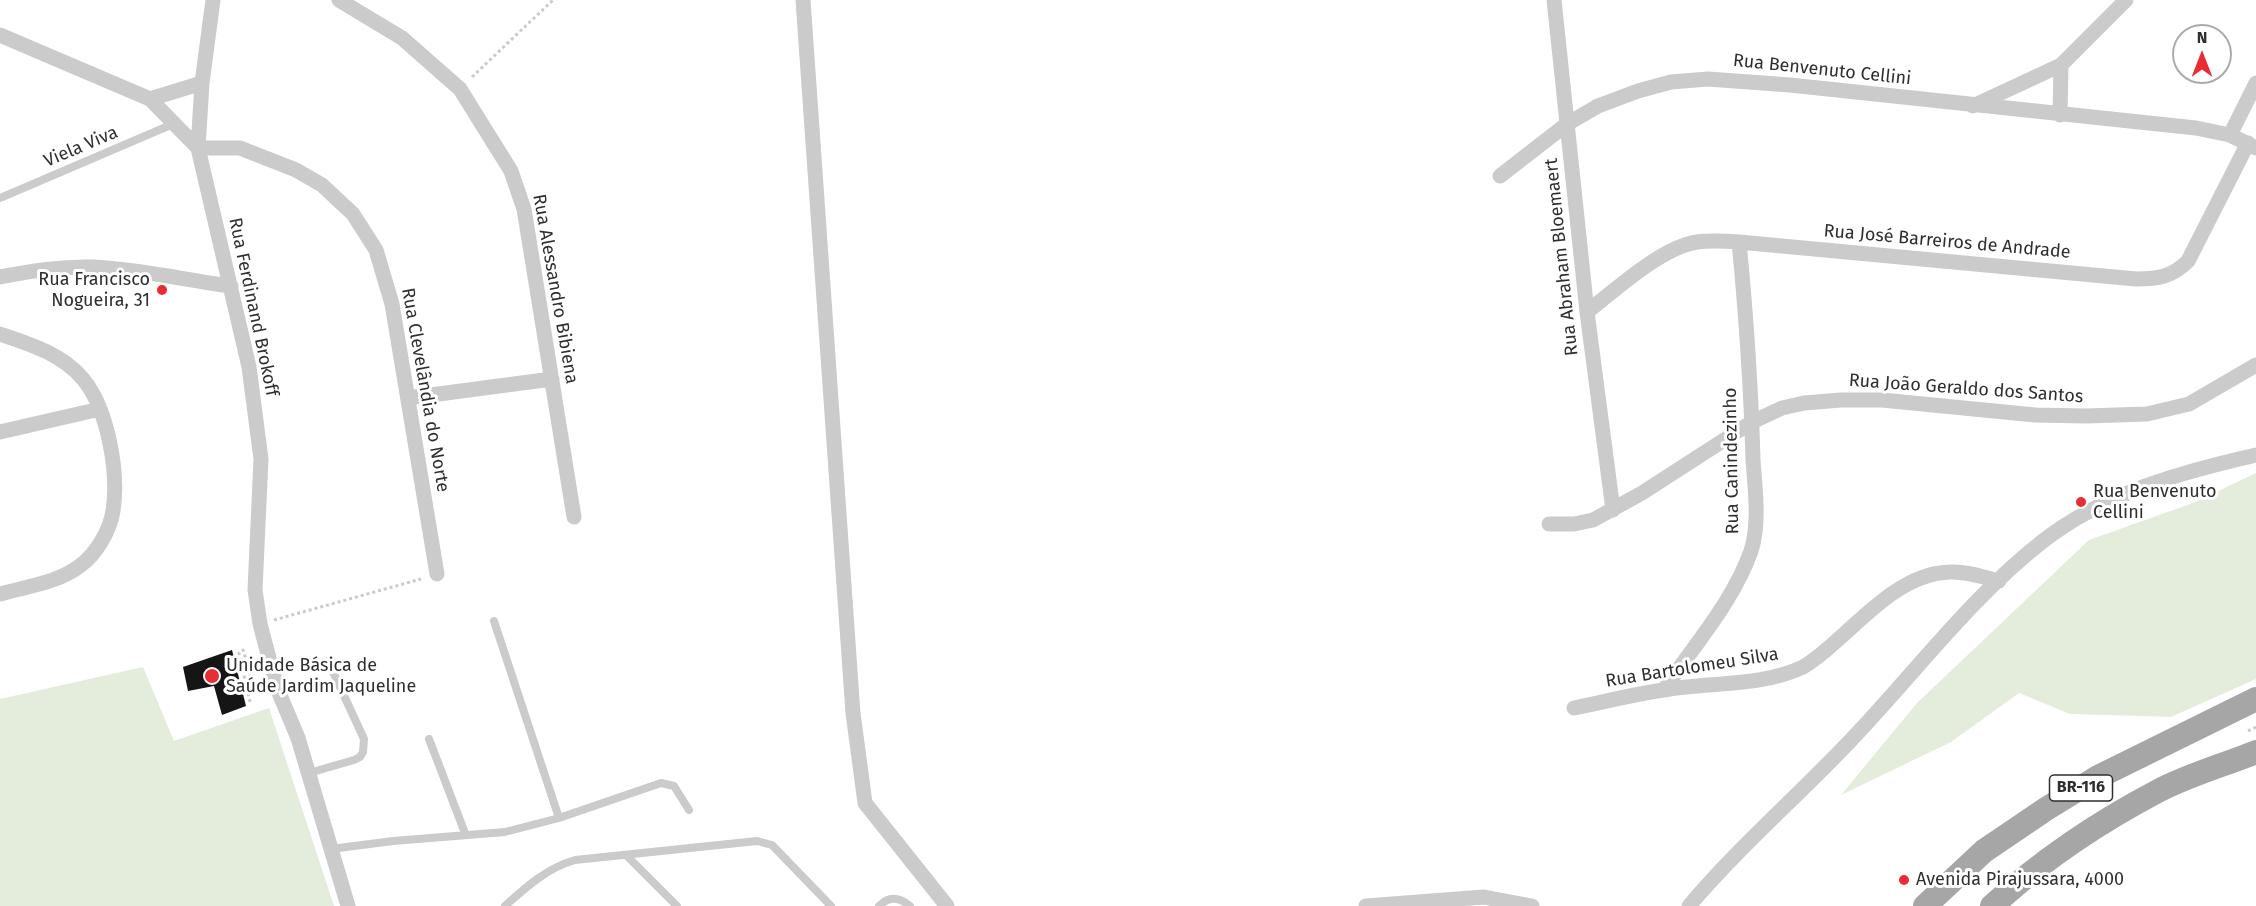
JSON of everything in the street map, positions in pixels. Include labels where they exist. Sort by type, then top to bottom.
[{"type":"main road","name":"BR-116","points":[[1925,906],[1984,851],[2098,777],[2256,699]]},
{"type":"main road","name":"BR-116","points":[[1992,906],[2063,849],[2160,790],[2256,752]]},
{"type":"street","name":"Rua Ferdinand Brokoff","points":[[213,0],[202,83],[198,148],[249,367],[261,459],[255,590],[260,624],[277,688],[298,738],[348,906]]},
{"type":"street","name":"Rua Alessandro Bibiena","points":[[339,0],[402,38],[460,89],[511,171],[524,208],[574,517]]},
{"type":"street","points":[[803,0],[853,713],[865,803],[947,906]]},
{"type":"street","name":"Rua Abraham Bloemaert","points":[[1554,0],[1587,312],[1613,510]]},
{"type":"street","points":[[1973,106],[2061,65],[2126,0]]},
{"type":"street","points":[[0,35],[150,99],[198,148]]},
{"type":"street","points":[[2060,115],[2061,65]]},
{"type":"street","name":"Rua Benvenuto Cellini","points":[[1500,176],[1567,124],[1598,106],[1671,82],[1708,79],[1790,85],[2196,129],[2230,135],[2252,146]]},
{"type":"street","points":[[150,99],[202,83]]},
{"type":"street","points":[[2230,135],[2256,83]]},
{"type":"street","name":"Rua José Barreiros de Andrade","points":[[1587,312],[1675,248],[1696,242],[1739,242],[2136,279],[2157,279],[2178,270],[2188,261],[2252,146]]},
{"type":"street","name":"Rua Clevelândia do Norte","points":[[198,148],[240,148],[296,170],[322,185],[353,214],[376,250],[392,304],[437,574]]},
{"type":"street","name":"Rua Canindezinho","points":[[1664,690],[1718,613],[1742,574],[1752,548],[1756,524],[1752,422],[1747,327],[1739,242]]},
{"type":"street","points":[[0,277],[42,269],[91,267],[137,271],[231,286]]},
{"type":"street","points":[[0,334],[36,346],[66,363],[84,380],[100,409],[114,462],[113,511],[101,544],[83,564],[61,578],[0,594]]},
{"type":"street","name":"Rua João Geraldo dos Santos","points":[[1549,524],[1574,524],[1593,520],[1613,510],[1752,422],[1782,408],[1803,403],[1882,400],[2035,414],[2086,416],[2147,414],[2189,404],[2256,365]]},
{"type":"street","points":[[408,398],[552,379]]},
{"type":"street","points":[[0,432],[100,409]]},
{"type":"street","points":[[1689,906],[1851,740],[1911,672],[1999,581],[2043,541],[2093,510],[2142,487],[2197,469],[2256,455]]},
{"type":"street","name":"Rua Bartolomeu Silva","points":[[1574,708],[1664,690],[1776,677],[1803,666],[1821,654],[1889,596],[1912,582],[1937,573],[1973,574],[1999,581]]},
{"type":"street","points":[[1366,906],[1484,897],[1532,906]]},
{"type":"lane","name":"Viela Viva","points":[[0,198],[173,124]]},
{"type":"lane","points":[[494,621],[559,818]]},
{"type":"lane","points":[[309,773],[354,760],[363,752],[364,739],[328,660]]},
{"type":"lane","points":[[429,739],[465,834]]},
{"type":"lane","points":[[332,849],[465,834],[505,832],[559,818],[664,783],[674,786],[688,810]]},
{"type":"lane","points":[[505,906],[540,877],[564,863],[575,860],[762,841],[772,845],[831,906]]},
{"type":"lane","points":[[626,855],[676,906]]},
{"type":"lane","points":[[879,906],[885,900],[891,899],[904,901],[910,906]]},
{"type":"path","points":[[460,89],[553,0]]},
{"type":"path","points":[[260,624],[437,574]]},
{"type":"path","points":[[250,702],[239,654],[243,650],[257,693],[277,688]]},
{"type":"green space","points":[[2256,473],[2256,679],[2171,717],[2070,714],[2019,693],[1951,742],[1841,795],[1917,703],[2089,540],[2193,503]]},
{"type":"green space","points":[[143,667],[174,741],[269,708],[334,906],[0,906],[0,699]]},
{"type":"building","name":"Unidade Básica de Saúde Jardim Jaqueline","points":[[232,650],[246,706],[222,715],[214,686],[188,691],[183,667]]},
{"type":"place","name":"Rua Francisco Nogueira, 31","points":[[162,290]]},
{"type":"place","name":"Rua Benvenuto Cellini","points":[[2081,502]]},
{"type":"place","name":"Unidade Básica de Saúde Jardim Jaqueline","points":[[212,676]]},
{"type":"place","name":"Avenida Pirajussara, 4000","points":[[1904,880]]}]
